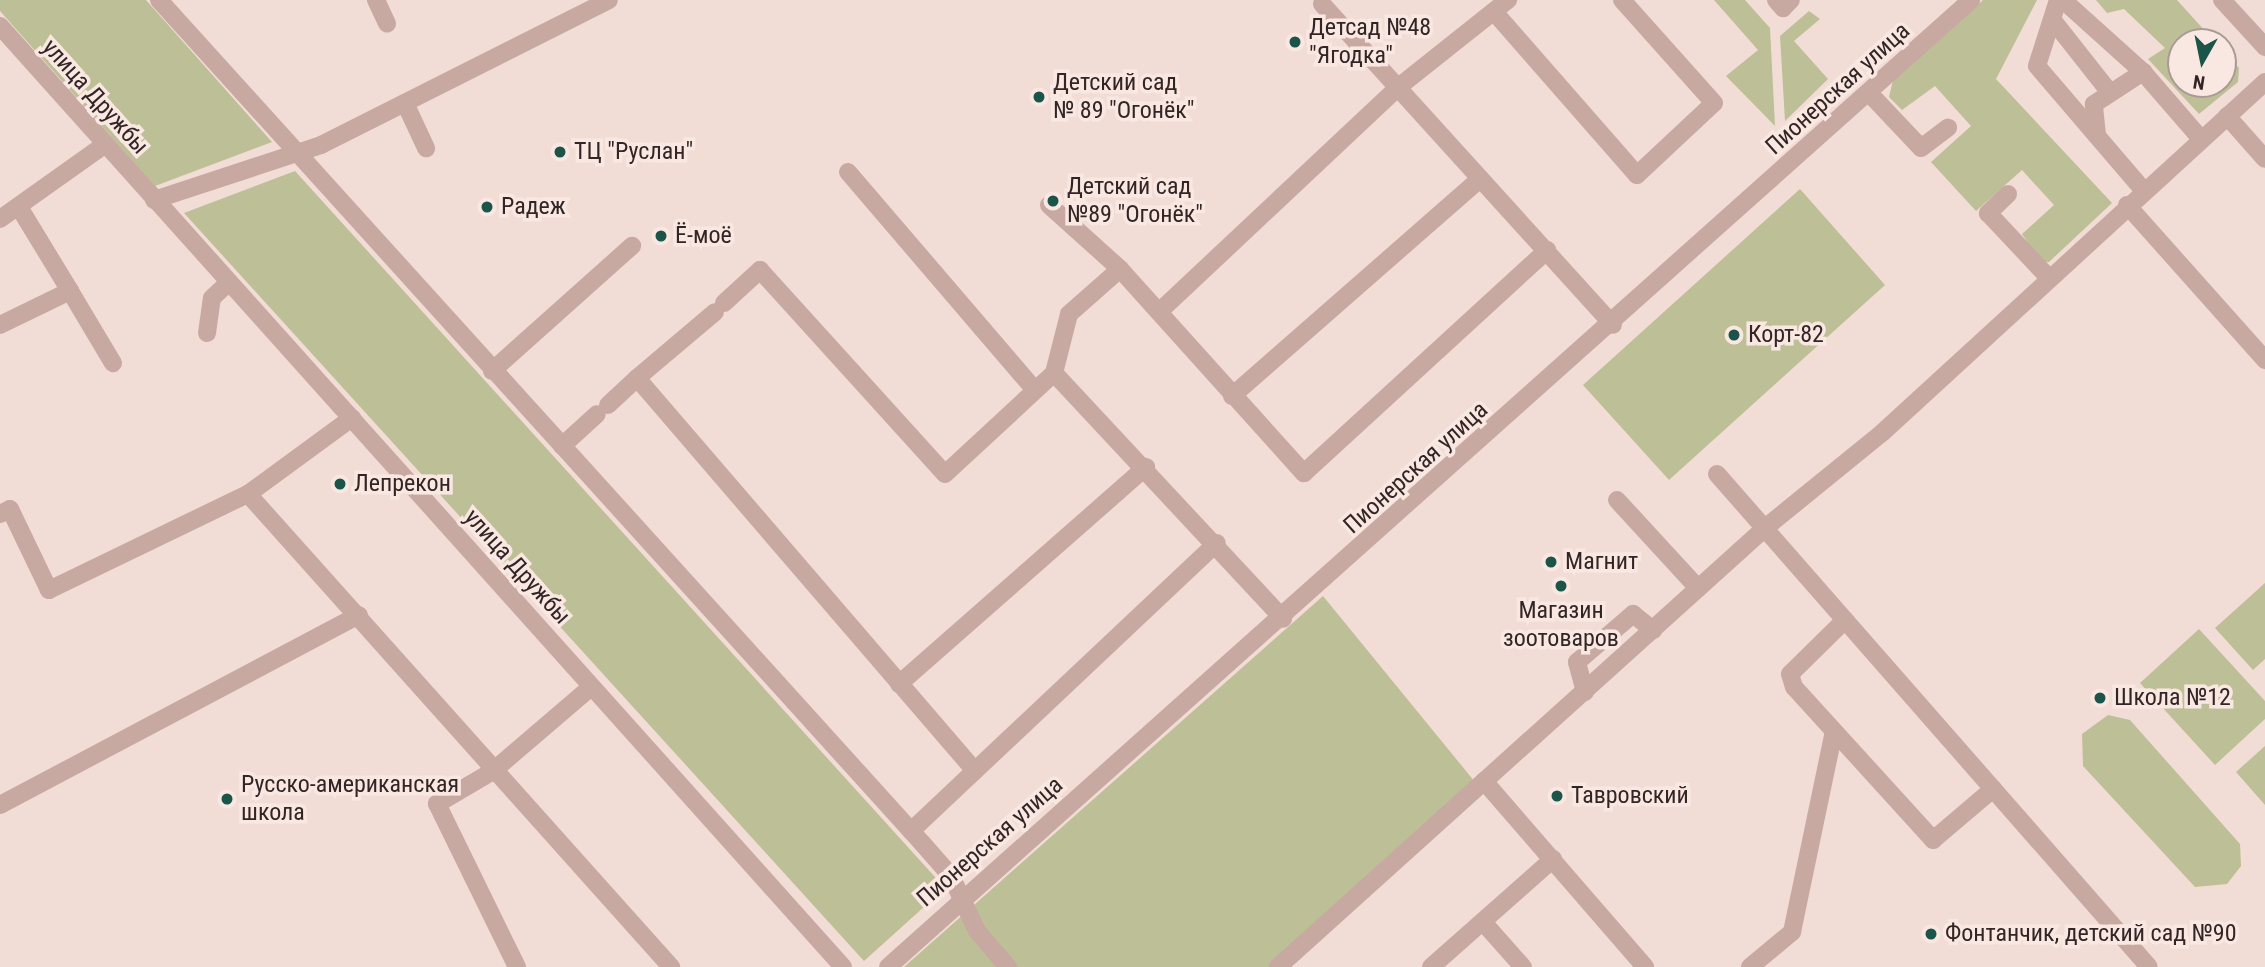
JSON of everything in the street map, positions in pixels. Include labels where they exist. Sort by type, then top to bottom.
[{"type":"street","points":[[159,0],[911,831],[961,899],[977,931],[1008,967]]},
{"type":"street","points":[[376,0],[387,24]]},
{"type":"street","points":[[155,200],[297,152],[405,103],[609,0]]},
{"type":"street","points":[[1161,310],[1401,85],[1496,14],[1508,0]]},
{"type":"street","points":[[1496,14],[1637,175],[1714,103],[1622,0]]},
{"type":"street","points":[[1776,0],[1783,8],[1791,0]]},
{"type":"street","name":"Пионерская улица","points":[[888,967],[961,899],[1283,619],[1613,325],[1971,0]]},
{"type":"street","points":[[2144,191],[2037,66],[2055,23],[2061,0],[2143,72],[2201,139]]},
{"type":"street","points":[[2222,0],[2265,47]]},
{"type":"street","points":[[1322,4],[1401,85],[1480,179],[1613,325]]},
{"type":"street","points":[[2055,23],[2108,90]]},
{"type":"street","name":"улица Дружбы","points":[[0,26],[843,967]]},
{"type":"street","points":[[2098,138],[2091,114],[2108,90],[2143,72]]},
{"type":"street","points":[[1278,967],[1765,528],[1883,432],[2127,205],[2265,82]]},
{"type":"street","points":[[1870,94],[1921,148],[1948,128]]},
{"type":"street","points":[[405,103],[426,148]]},
{"type":"street","points":[[2227,116],[2265,159]]},
{"type":"street","points":[[0,219],[104,145]]},
{"type":"street","points":[[848,172],[1035,390]]},
{"type":"street","points":[[1232,396],[1480,179]]},
{"type":"street","points":[[2008,194],[1988,212],[2049,278]]},
{"type":"street","points":[[1049,205],[1161,310],[1232,396],[1304,473],[1547,250]]},
{"type":"street","points":[[2127,205],[2265,360]]},
{"type":"street","points":[[19,207],[114,363]]},
{"type":"street","points":[[492,371],[632,246]]},
{"type":"street","points":[[562,446],[760,270],[945,474],[1054,373],[1069,314],[1120,269]]},
{"type":"street","points":[[207,333],[212,298],[228,283]]},
{"type":"street","points":[[0,325],[70,291]]},
{"type":"street","points":[[1054,373],[1217,543],[1283,619]]},
{"type":"street","points":[[637,378],[975,771]]},
{"type":"street","points":[[0,514],[10,509],[49,590],[248,494],[352,418]]},
{"type":"street","points":[[899,684],[1146,467]]},
{"type":"street","points":[[1717,474],[1993,789],[2117,942],[2148,967]]},
{"type":"street","points":[[248,494],[671,967]]},
{"type":"street","points":[[1617,499],[1699,588]]},
{"type":"street","points":[[911,831],[1217,543]]},
{"type":"street","points":[[1585,692],[1577,662],[1633,614],[1653,630]]},
{"type":"street","points":[[0,804],[359,615]]},
{"type":"street","points":[[1845,620],[1790,674],[1794,687],[1933,840],[1993,789]]},
{"type":"street","points":[[517,967],[437,804],[493,771],[591,687]]},
{"type":"street","points":[[1750,967],[1792,932],[1833,731]]},
{"type":"street","points":[[1484,781],[1646,967]]},
{"type":"street","points":[[1431,967],[1553,859]]},
{"type":"street","points":[[1483,922],[1523,967]]},
{"type":"green space","points":[[0,0],[146,0],[272,142],[155,186],[0,11]]},
{"type":"green space","points":[[1714,0],[1745,0],[1770,28],[1775,126],[1726,76],[1758,50]]},
{"type":"green space","points":[[1983,0],[2037,0],[1996,79],[2112,203],[2049,262],[2041,262],[2022,234],[2054,205],[2022,170],[1976,211],[1931,162],[1971,126],[1935,86],[1902,110],[1889,97],[1893,80]]},
{"type":"green space","points":[[2096,0],[2177,0],[2202,28],[2167,28],[2167,79],[2148,59],[2165,48],[2124,9],[2107,13]]},
{"type":"green space","points":[[1809,11],[1820,19],[1794,41],[1828,79],[1785,121],[1780,36]]},
{"type":"green space","points":[[2184,98],[2218,98],[2199,114]]},
{"type":"green space","points":[[295,171],[945,888],[864,961],[184,213]]},
{"type":"green space","name":"Корт-82","points":[[1800,189],[1885,285],[1669,480],[1583,385]]},
{"type":"green space","points":[[2265,583],[2265,659],[2253,670],[2215,628]]},
{"type":"green space","points":[[1323,596],[1475,782],[1270,967],[904,967]]},
{"type":"green space","points":[[2199,629],[2265,701],[2265,719],[2215,765],[2140,683]]},
{"type":"green space","points":[[2108,715],[2130,720],[2240,844],[2241,866],[2227,884],[2195,887],[2083,766],[2082,734]]},
{"type":"green space","points":[[2265,746],[2265,805],[2236,772]]},
{"type":"place","name":"Детсад №48 \"Ягодка\"","points":[[1295,42]]},
{"type":"place","name":"Детский сад № 89 \"Огонёк\"","points":[[1039,97]]},
{"type":"place","name":"ТЦ \"Руслан\"","points":[[560,152]]},
{"type":"place","name":"Детский сад №89 \"Огонёк\"","points":[[1053,201]]},
{"type":"place","name":"Радеж","points":[[487,207]]},
{"type":"place","name":"Ё-моё","points":[[661,236]]},
{"type":"place","name":"Корт-82","points":[[1734,335]]},
{"type":"place","name":"Лепрекон","points":[[340,484]]},
{"type":"place","name":"Магнит","points":[[1551,562]]},
{"type":"place","name":"Магазин зоотоваров","points":[[1561,586]]},
{"type":"place","name":"Школа №12","points":[[2100,698]]},
{"type":"place","name":"Тавровский","points":[[1557,796]]},
{"type":"place","name":"Русско-американская школа","points":[[227,799]]},
{"type":"place","name":"Фонтанчик, детский сад №90","points":[[1931,934]]}]
